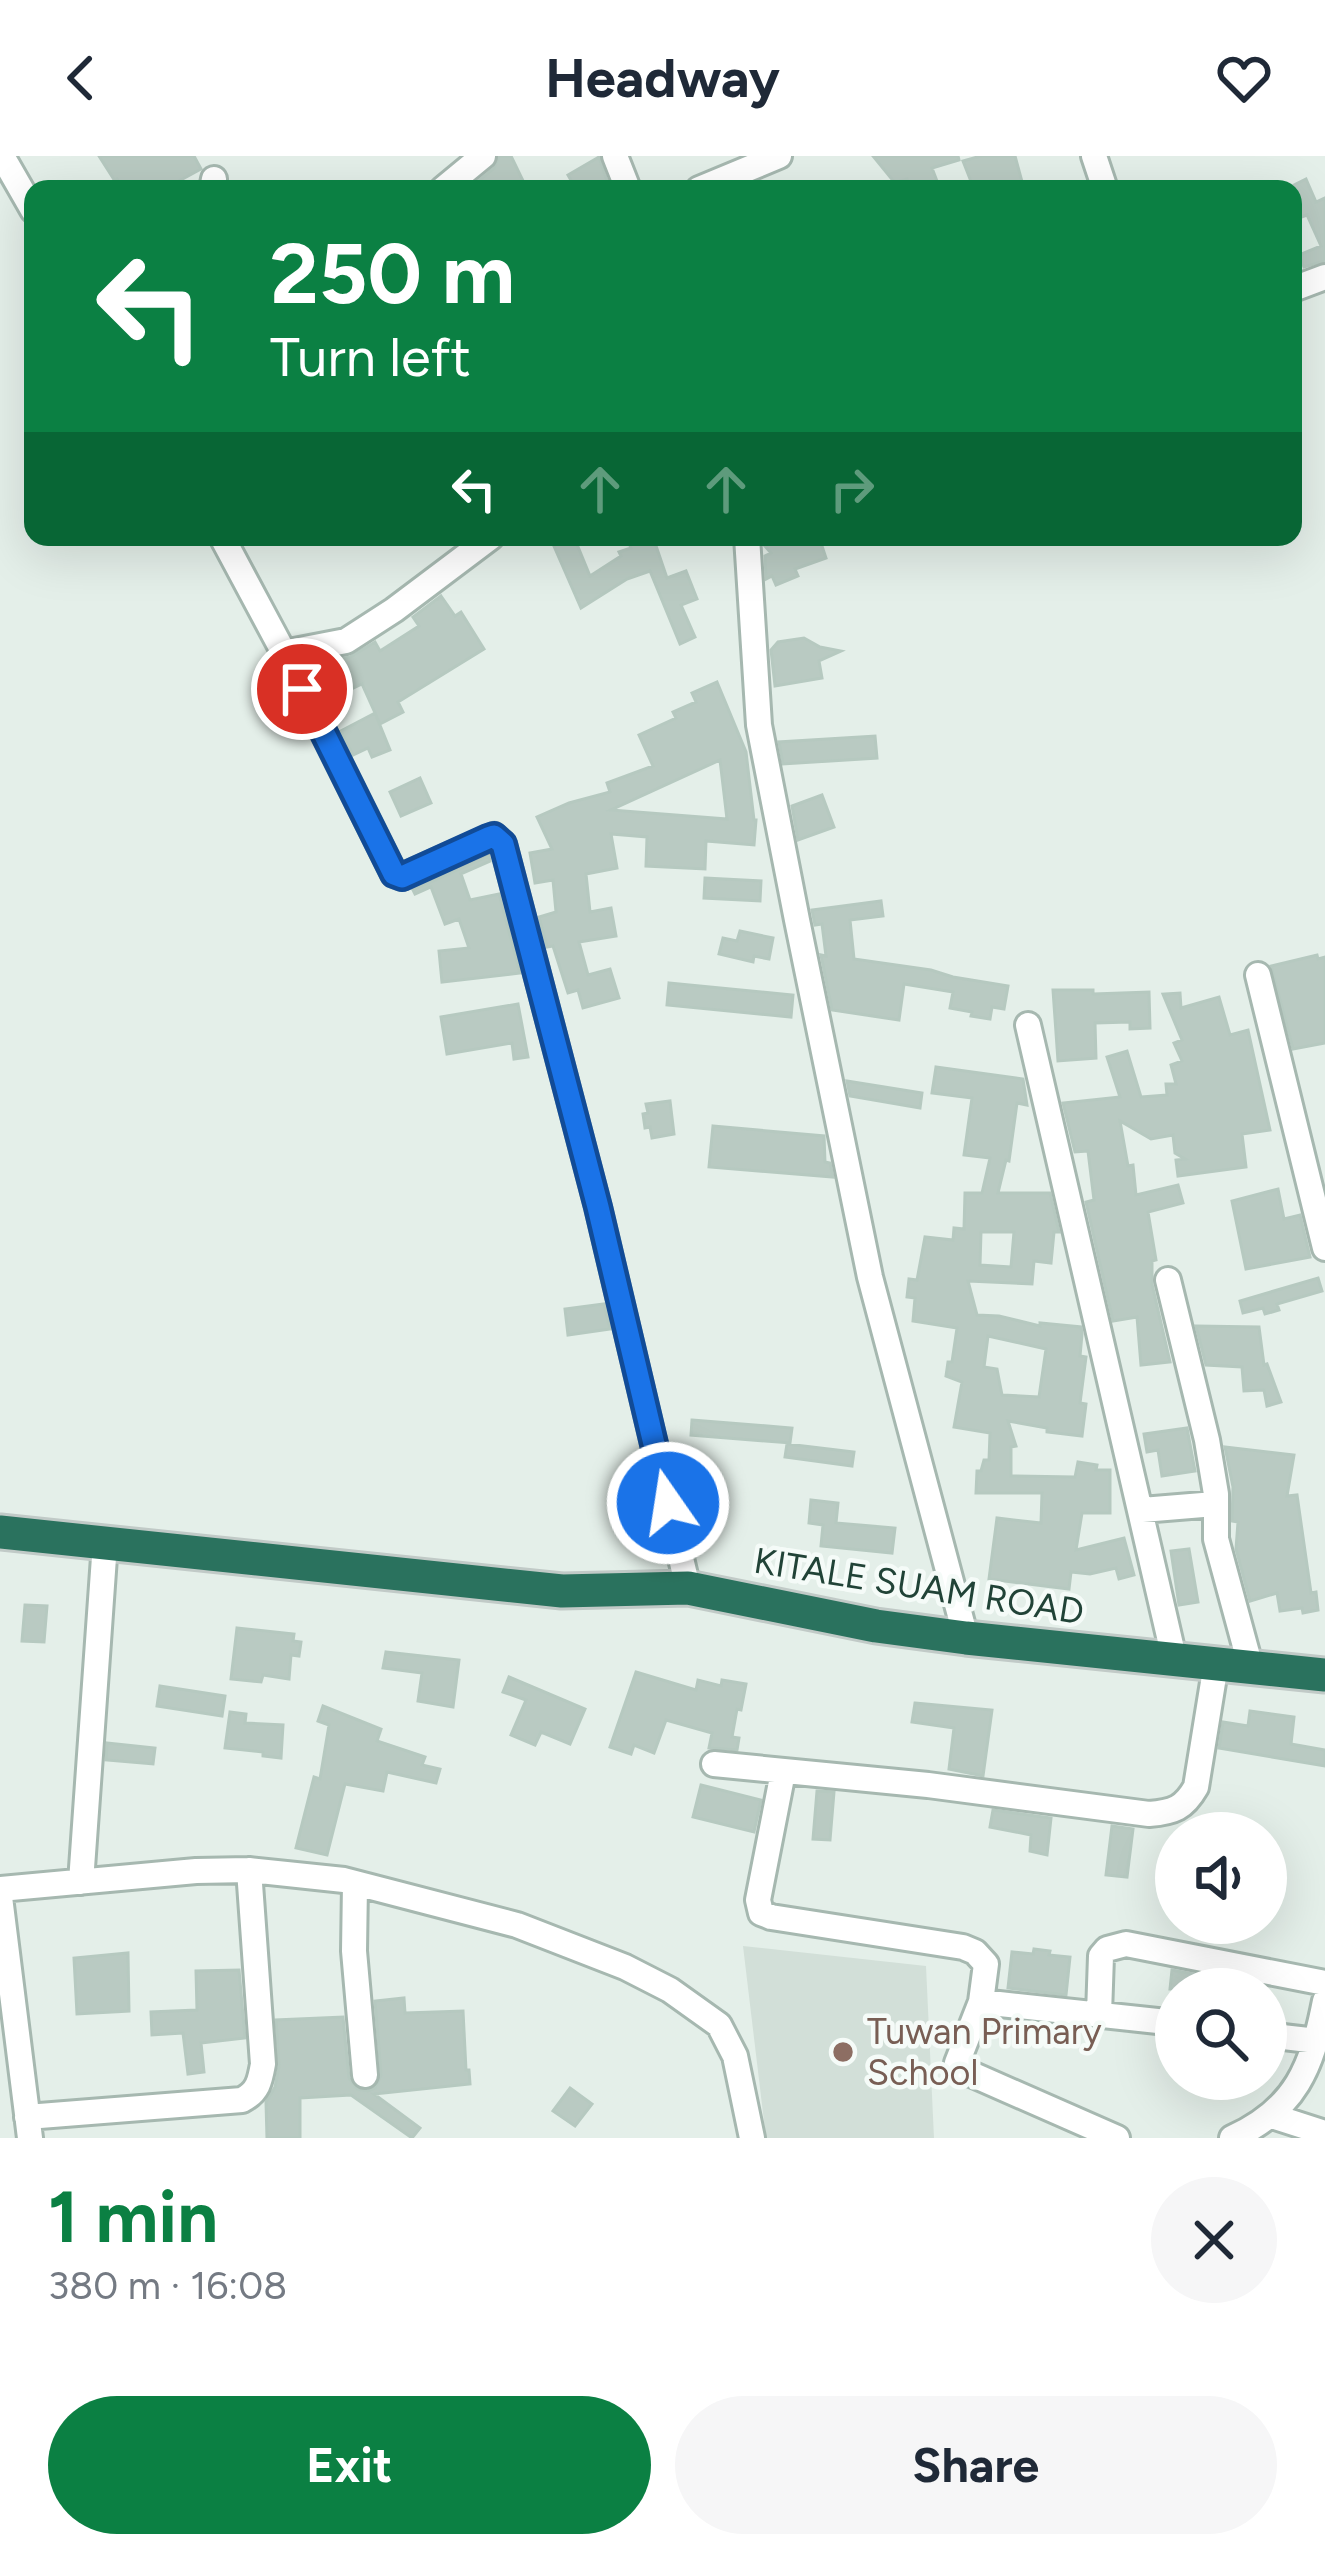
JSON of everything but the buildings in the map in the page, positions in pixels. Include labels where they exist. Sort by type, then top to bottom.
[{"type":"highway","name":"KITALE SUAM ROAD","points":[[0,1532],[562,1591],[688,1588],[966,1638],[1325,1675]]},
{"type":"street","points":[[2,156],[24,194]]},
{"type":"street","points":[[454,180],[483,156]]},
{"type":"street","points":[[721,180],[779,156]]},
{"type":"street","points":[[227,546],[394,874],[402,877],[494,836],[503,844],[598,1207],[688,1588]]},
{"type":"street","points":[[284,653],[346,641],[479,546]]},
{"type":"street","points":[[747,546],[759,725],[797,920],[870,1277],[966,1638]]},
{"type":"street","points":[[1258,975],[1325,1248]]},
{"type":"street","points":[[1028,1025],[1174,1658]]},
{"type":"street","points":[[1168,1280],[1207,1440],[1216,1494],[1216,1539],[1251,1668]]},
{"type":"street","points":[[1142,1510],[1215,1504]]},
{"type":"street","points":[[81,1882],[105,1543]]},
{"type":"street","points":[[714,1764],[1149,1814],[1173,1812],[1186,1803],[1196,1786],[1216,1664]]},
{"type":"street","points":[[783,1772],[758,1900],[761,1912],[975,1952],[986,1964],[981,2002],[957,2063],[1117,2138]]},
{"type":"street","points":[[249,1870],[263,2064],[253,2095],[29,2128],[0,1893],[196,1871],[249,1870],[355,1884],[517,1925],[670,1990],[719,2026],[728,2040],[746,2098],[752,2138]]},
{"type":"street","points":[[355,1884],[354,1952],[365,2075]]},
{"type":"street","points":[[1099,2014],[1101,1956],[1126,1945],[1325,1983]]},
{"type":"street","points":[[1232,2138],[1272,2116],[1292,2096],[1317,2041],[1325,2001]]},
{"type":"street","points":[[981,2002],[1155,2021]]},
{"type":"street","points":[[1287,2037],[1317,2041]]},
{"type":"street","points":[[1272,2116],[1325,2133]]},
{"type":"shaded area","name":"Tuwan Primary School","points":[[743,1946],[926,1966],[934,2138],[766,2138]]},
{"type":"place","name":"Tuwan Primary School","points":[[843,2052]]},
{"type":"route","points":[[302,689],[394,874],[402,877],[494,836],[503,844],[598,1207],[668,1503]]}]
